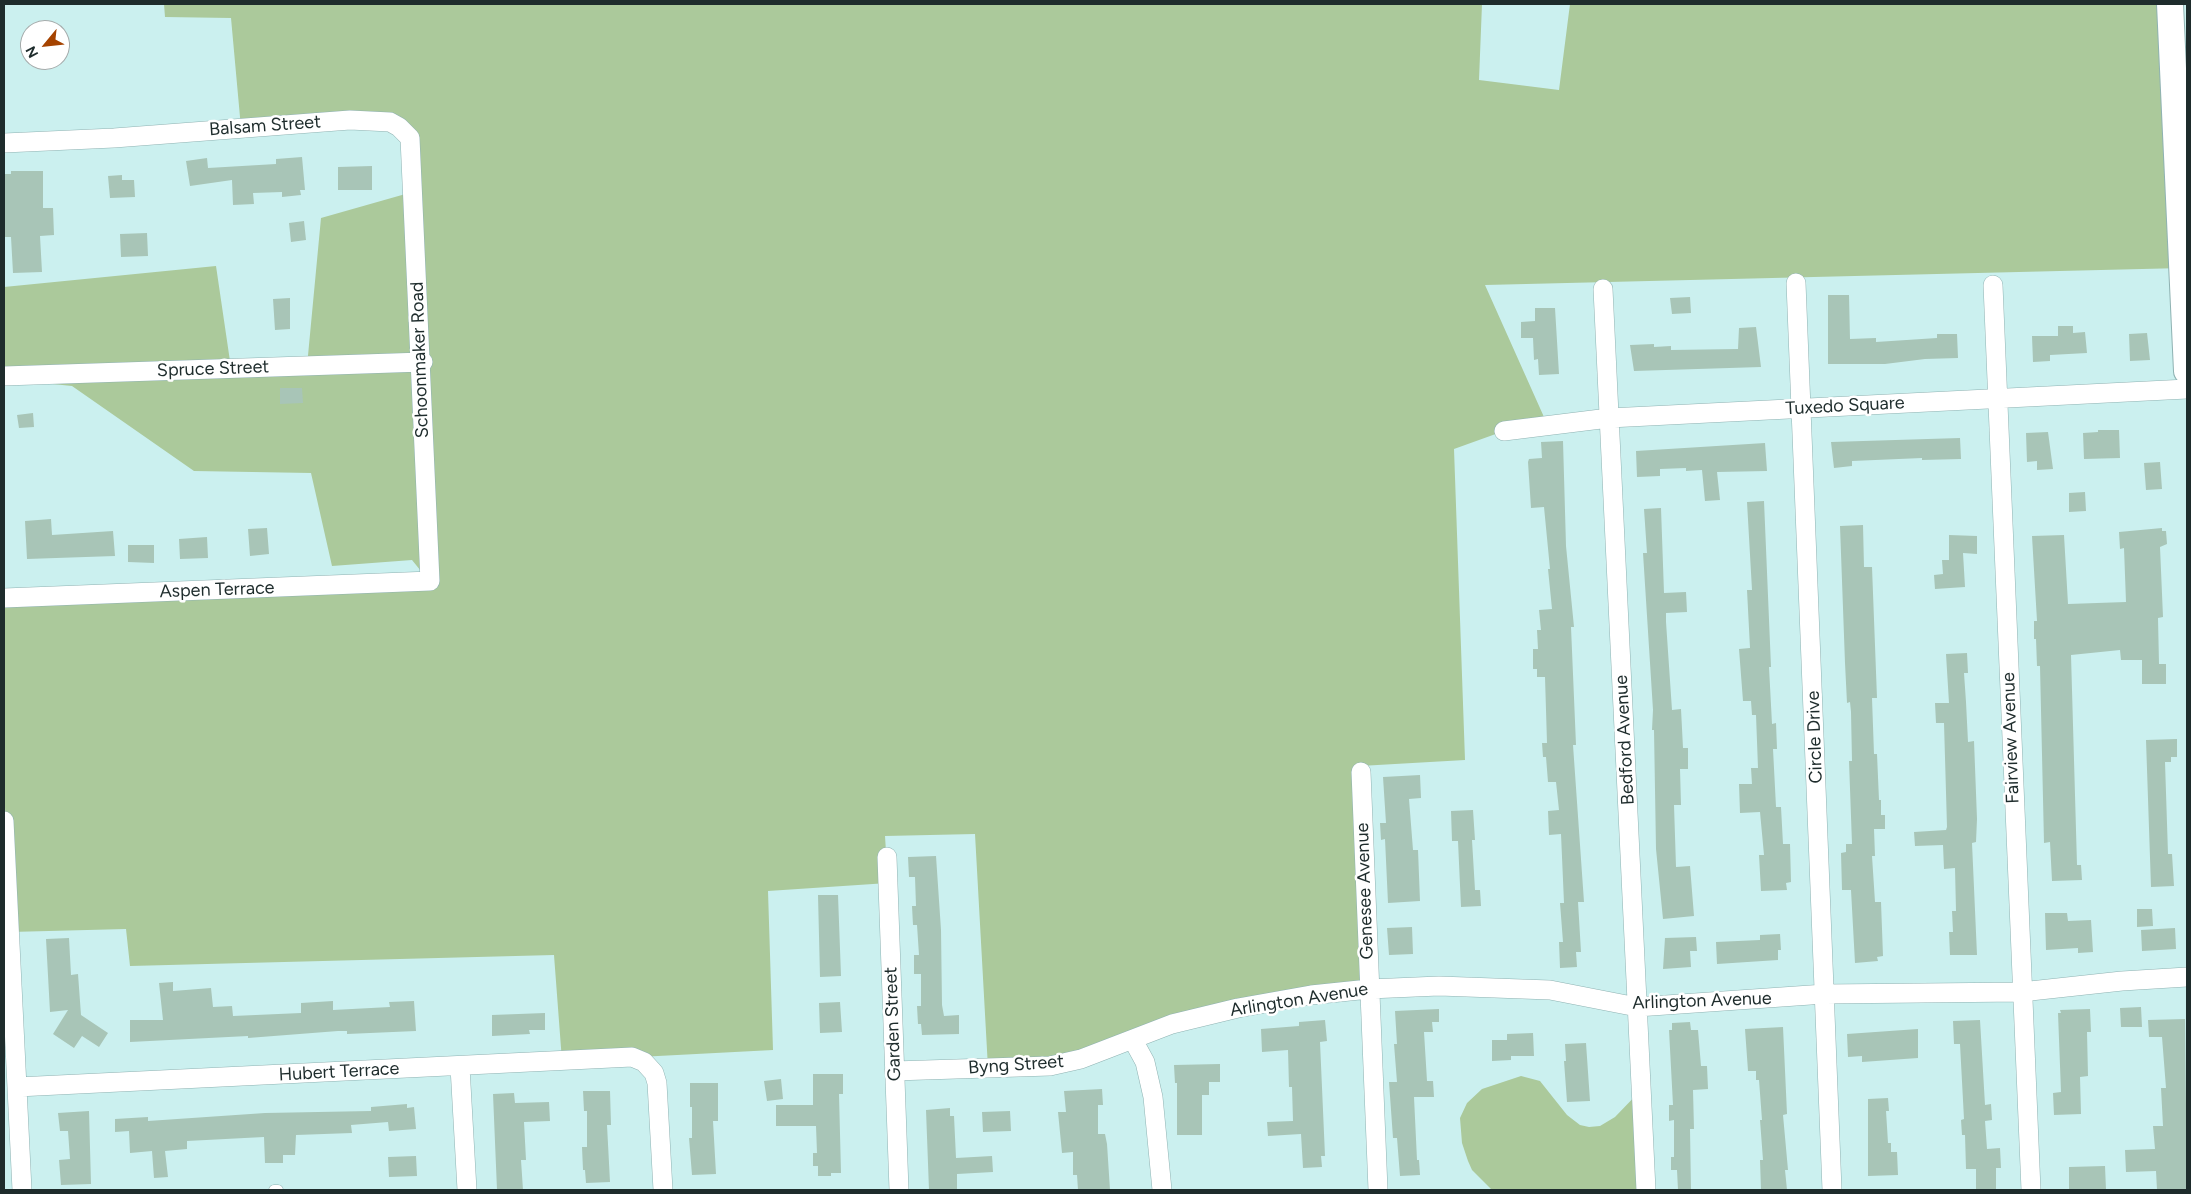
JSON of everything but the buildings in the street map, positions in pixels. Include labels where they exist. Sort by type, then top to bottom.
[{"type":"street","points":[[2170,4],[2183,191],[2187,371]]},
{"type":"street","name":"Balsam Street","points":[[4,143],[114,138],[350,120],[390,122],[399,127],[410,138]]},
{"type":"street","name":"Schoonmaker Road","points":[[410,138],[430,581]]},
{"type":"street","name":"Circle Drive","points":[[1796,283],[1832,1190]]},
{"type":"street","name":"Fairview Avenue","points":[[1993,285],[2021,992],[2031,1190]]},
{"type":"street","name":"Bedford Avenue","points":[[1603,289],[1646,1190]]},
{"type":"street","name":"Spruce Street","points":[[4,376],[421,362]]},
{"type":"street","name":"Tuxedo Square","points":[[1504,431],[1609,418],[2187,389]]},
{"type":"street","name":"Aspen Terrace","points":[[4,598],[430,581]]},
{"type":"street","name":"Genesee Avenue","points":[[1361,772],[1378,1190]]},
{"type":"street","points":[[4,821],[8,983],[17,1087],[12,1170],[22,1190]]},
{"type":"street","name":"Garden Street","points":[[887,857],[899,1190]]},
{"type":"street","name":"Arlington Avenue","points":[[1133,1040],[1172,1024],[1238,1008],[1310,995],[1369,989],[1439,986],[1550,990],[1638,1007],[1825,994],[2021,992],[2122,981],[2187,978]]},
{"type":"street","points":[[1133,1040],[1145,1062],[1153,1097],[1162,1190]]},
{"type":"street","name":"Byng Street","points":[[894,1071],[1050,1066],[1081,1059],[1133,1040]]},
{"type":"street","name":"Hubert Terrace","points":[[17,1087],[632,1058],[644,1062],[654,1073],[657,1083],[663,1190]]},
{"type":"street","points":[[460,1067],[468,1190]]},
{"type":"green space","points":[[164,4],[1482,4],[1479,80],[1559,90],[1570,4],[2170,4],[2183,268],[1485,285],[1548,426],[1504,431],[1454,449],[1465,760],[1360,766],[1369,989],[1238,1008],[1081,1059],[988,1068],[975,834],[885,836],[888,883],[768,891],[773,1050],[562,1061],[554,955],[130,966],[126,929],[10,932],[4,782],[4,598],[429,581],[412,560],[332,566],[311,473],[194,471],[72,386],[4,379],[4,287],[216,266],[231,368],[307,366],[321,218],[416,191],[399,127],[241,128],[231,18],[165,17]]},
{"type":"green space","points":[[1521,1076],[1540,1081],[1567,1115],[1580,1125],[1589,1127],[1600,1126],[1615,1117],[1641,1090],[1646,1190],[1492,1190],[1472,1170],[1468,1161],[1462,1143],[1460,1118],[1467,1103],[1482,1089]]}]
